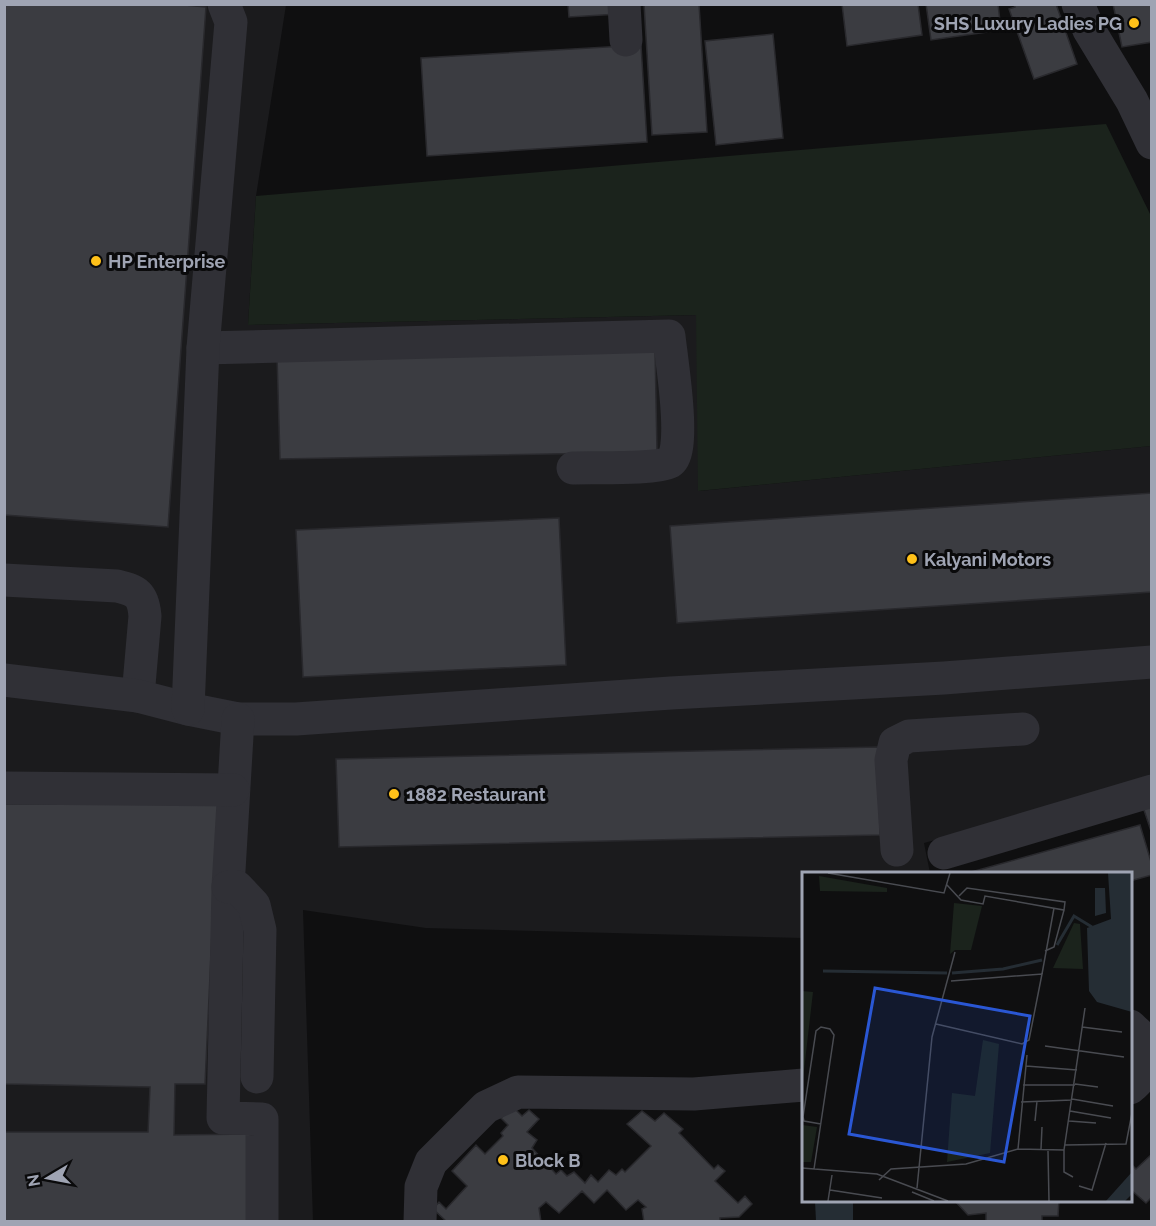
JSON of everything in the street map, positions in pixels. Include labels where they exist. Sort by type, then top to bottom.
[{"type":"street","points":[[188,710],[203,348],[231,22],[224,4]]},
{"type":"street","points":[[624,4],[626,40]]},
{"type":"street","points":[[1078,4],[1089,30],[1142,94],[1152,143]]},
{"type":"street","points":[[203,348],[669,336],[679,436],[677,453],[672,461],[658,466],[573,468]]},
{"type":"street","points":[[4,580],[117,586],[132,590],[139,595],[144,604],[145,616],[138,696]]},
{"type":"street","points":[[4,680],[138,696],[188,710],[238,719],[296,719],[672,693],[944,678],[1152,662]]},
{"type":"street","points":[[238,719],[228,887],[223,1118],[262,1119],[262,1221]]},
{"type":"street","points":[[897,850],[891,760],[895,743],[909,736],[1023,729]]},
{"type":"street","points":[[4,788],[233,790]]},
{"type":"street","points":[[944,853],[1152,791]]},
{"type":"street","points":[[228,887],[237,887],[254,905],[260,930],[257,1077]]},
{"type":"street","points":[[1132,1088],[1140,1081],[1148,1062],[1142,1035]]},
{"type":"street","points":[[420,1221],[421,1187],[431,1162],[486,1107],[518,1092],[694,1094],[802,1085]]},
{"type":"shaded area","points":[[5,5],[286,5],[256,196],[248,325],[697,315],[699,491],[1151,446],[1151,781],[924,843],[930,872],[802,872],[802,938],[426,928],[303,910],[313,1221],[5,1222]]},
{"type":"shaded area","points":[[1106,124],[1151,216],[1151,446],[698,491],[696,315],[248,325],[256,196]]},
{"type":"shaded area","points":[[815,1202],[853,1202],[853,1221],[816,1221]]},
{"type":"building","name":"HP Enterprise","points":[[4,4],[174,4],[206,7],[168,527],[4,515]]},
{"type":"building","points":[[568,4],[619,4],[619,14],[569,17]]},
{"type":"building","points":[[644,4],[699,4],[707,132],[652,135]]},
{"type":"building","points":[[842,4],[918,4],[922,35],[847,46]]},
{"type":"building","points":[[926,4],[998,4],[1001,30],[931,40]]},
{"type":"building","points":[[1014,4],[1056,4],[1077,64],[1034,79],[1009,9],[1015,7]]},
{"type":"building","name":"SHS Luxury Ladies PG","points":[[1113,4],[1152,4],[1152,42],[1122,47]]},
{"type":"building","points":[[773,34],[783,138],[716,145],[705,41]]},
{"type":"building","points":[[641,45],[647,142],[427,156],[421,58]]},
{"type":"building","points":[[655,348],[657,452],[280,459],[277,356]]},
{"type":"building","name":"Kalyani Motors","points":[[1152,493],[1152,592],[677,623],[670,526]]},
{"type":"building","points":[[559,518],[566,665],[303,677],[296,530]]},
{"type":"building","points":[[878,747],[880,835],[339,847],[336,759]]},
{"type":"building","points":[[1152,798],[1152,834],[1141,801]]},
{"type":"building","points":[[4,804],[218,804],[205,1084],[175,1084],[174,1135],[250,1134],[249,1222],[4,1222],[4,1132],[148,1132],[150,1087],[4,1084]]},
{"type":"building","points":[[1140,825],[1152,865],[1152,875],[1132,880],[1132,872],[971,872]]},
{"type":"building","name":"Block B","points":[[513,1107],[522,1116],[529,1110],[539,1119],[527,1132],[537,1140],[532,1148],[556,1174],[561,1170],[567,1176],[574,1172],[585,1183],[591,1175],[598,1182],[609,1170],[616,1175],[622,1169],[625,1172],[651,1146],[627,1124],[642,1111],[655,1121],[664,1113],[683,1129],[679,1133],[714,1169],[718,1165],[725,1171],[715,1181],[738,1203],[745,1196],[752,1204],[739,1217],[720,1218],[720,1222],[644,1222],[642,1209],[646,1207],[638,1200],[626,1210],[607,1190],[594,1203],[582,1191],[559,1213],[546,1202],[539,1208],[541,1222],[446,1221],[433,1209],[439,1202],[446,1209],[467,1186],[452,1171],[476,1145],[485,1154],[503,1136],[501,1133],[508,1125],[501,1118]]},
{"type":"building","points":[[1152,1154],[1152,1197],[1146,1203],[1132,1191],[1132,1165],[1136,1169]]},
{"type":"building","points":[[956,1202],[1059,1202],[1058,1216],[1042,1216],[1042,1222],[986,1222],[986,1213],[968,1215]]},
{"type":"place","name":"SHS Luxury Ladies PG","points":[[1134,23]]},
{"type":"place","name":"HP Enterprise","points":[[96,261]]},
{"type":"place","name":"Kalyani Motors","points":[[912,559]]},
{"type":"place","name":"1882 Restaurant","points":[[394,794]]},
{"type":"place","name":"Block B","points":[[503,1160]]}]
